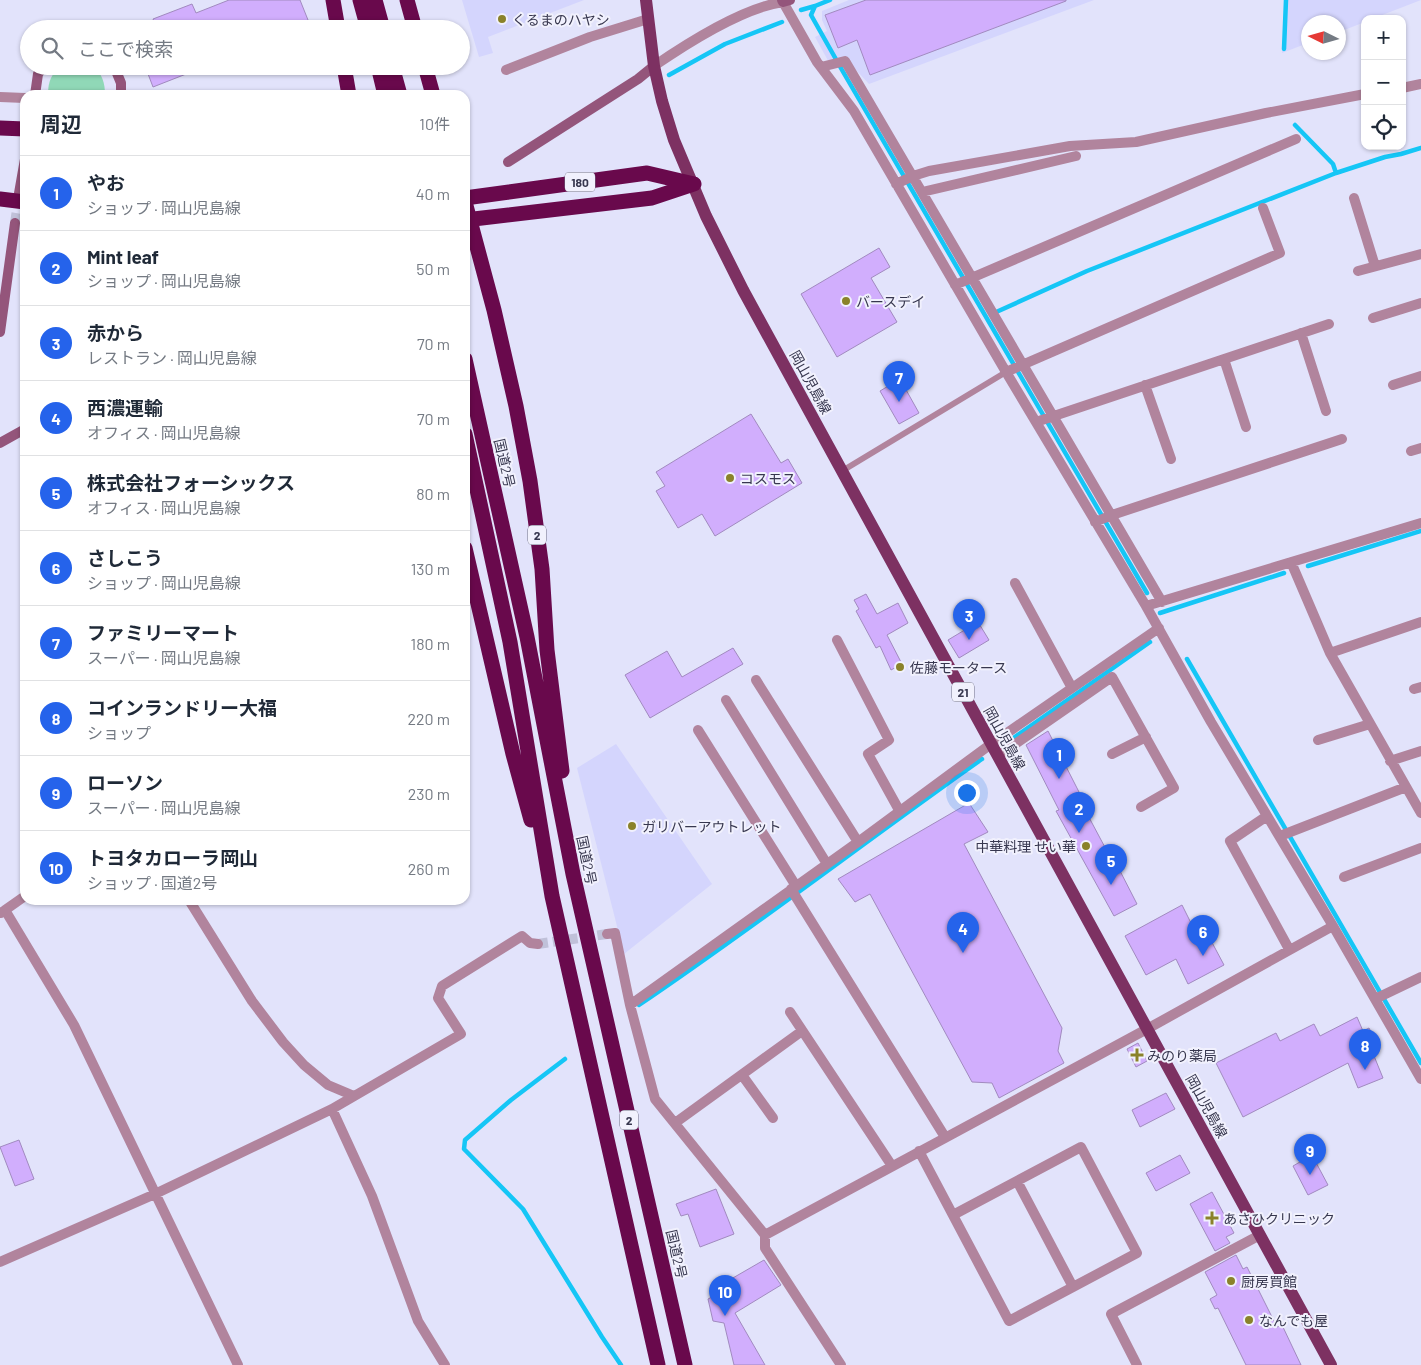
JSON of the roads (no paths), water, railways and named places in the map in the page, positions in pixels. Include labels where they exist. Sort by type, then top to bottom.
[{"type":"highway","points":[[333,0],[336,20]]},
{"type":"highway","points":[[360,0],[366,20]]},
{"type":"highway","points":[[375,0],[381,20]]},
{"type":"highway","points":[[406,0],[412,20]]},
{"type":"highway","points":[[346,75],[349,90]]},
{"type":"highway","points":[[380,75],[384,90]]},
{"type":"highway","points":[[394,75],[399,90]]},
{"type":"highway","points":[[427,75],[432,90]]},
{"type":"highway","points":[[0,128],[20,129]]},
{"type":"highway","name":"180","points":[[470,197],[647,173],[694,184]]},
{"type":"highway","name":"180","points":[[470,220],[652,198],[694,184]]},
{"type":"highway","points":[[0,199],[20,198]]},
{"type":"highway","name":"2","points":[[470,230],[494,310],[516,406],[530,481],[542,569],[547,650],[562,770],[572,874]]},
{"type":"highway","name":"国道2号","points":[[470,382],[527,637],[572,874],[686,1365]]},
{"type":"highway","name":"2","points":[[470,457],[510,642],[552,896]]},
{"type":"highway","name":"2","points":[[470,569],[513,754],[552,896],[658,1365]]},
{"type":"main road","name":"岡山児島線","points":[[646,0],[654,66],[674,140],[706,216],[743,290],[1332,1365]]},
{"type":"street","points":[[508,162],[638,79],[679,49],[720,26],[769,4],[785,1],[817,62],[826,66],[854,111],[904,180],[922,192],[964,281],[993,313],[1015,368],[1103,519],[1162,602]]},
{"type":"street","points":[[506,70],[590,37],[648,19]]},
{"type":"street","points":[[826,66],[845,61],[904,180],[1103,519],[1146,606],[1267,816],[1285,834],[1333,926],[1380,997],[1418,1067],[1421,1079]]},
{"type":"street","points":[[36,90],[38,75]]},
{"type":"street","points":[[118,75],[121,83],[121,90]]},
{"type":"street","points":[[1406,87],[1421,84]]},
{"type":"street","points":[[904,180],[929,171],[1070,146],[1136,142],[1266,112],[1361,95]]},
{"type":"street","points":[[0,97],[20,98]]},
{"type":"street","points":[[964,281],[1296,139]]},
{"type":"street","points":[[922,192],[1076,156]]},
{"type":"street","points":[[1354,198],[1375,266]]},
{"type":"street","points":[[1015,368],[1280,253],[1263,208]]},
{"type":"street","points":[[0,332],[15,223]]},
{"type":"street","points":[[1358,271],[1421,255]]},
{"type":"street","points":[[1373,318],[1421,303]]},
{"type":"street","points":[[1045,419],[1329,324]]},
{"type":"street","points":[[1301,333],[1326,411]]},
{"type":"street","points":[[1224,359],[1246,427]]},
{"type":"street","points":[[1393,385],[1421,376]]},
{"type":"street","points":[[1145,385],[1170,459]]},
{"type":"street","points":[[0,443],[20,432]]},
{"type":"street","points":[[1103,519],[1342,439]]},
{"type":"street","points":[[1146,606],[1421,523]]},
{"type":"street","points":[[1291,562],[1330,652],[1390,761],[1418,802],[1421,813]]},
{"type":"street","points":[[1015,583],[1072,688]]},
{"type":"street","points":[[1330,652],[1421,622]]},
{"type":"street","points":[[998,756],[1159,628]]},
{"type":"street","points":[[837,640],[889,740],[868,754],[899,810]]},
{"type":"street","points":[[630,1005],[794,892],[827,864],[899,810],[1072,688],[1112,677],[1174,788],[1141,807]]},
{"type":"street","points":[[756,680],[858,842]]},
{"type":"street","points":[[726,700],[827,864]]},
{"type":"street","points":[[1318,740],[1370,724]]},
{"type":"street","points":[[698,730],[794,892],[945,1137]]},
{"type":"street","points":[[1112,754],[1146,737]]},
{"type":"street","points":[[1390,761],[1421,751]]},
{"type":"street","points":[[1285,834],[1406,787]]},
{"type":"street","points":[[1267,816],[1230,841],[1289,950]]},
{"type":"street","points":[[1344,878],[1421,848]]},
{"type":"street","points":[[20,900],[3,912],[74,1025],[238,1365]]},
{"type":"street","points":[[192,905],[252,1001],[283,1042],[304,1065],[328,1085],[354,1096]]},
{"type":"street","points":[[765,1235],[1147,1029],[1333,926]]},
{"type":"street","points":[[607,934],[615,933],[630,1005],[655,1099],[765,1235],[765,1248],[841,1365]]},
{"type":"street","points":[[0,1262],[155,1194],[332,1109],[461,1034],[438,998],[442,986],[522,936],[530,943],[538,944]]},
{"type":"street","points":[[1380,997],[1421,977]]},
{"type":"street","points":[[790,1012],[892,1166]]},
{"type":"street","points":[[675,1123],[802,1031]]},
{"type":"street","points":[[742,1074],[773,1118]]},
{"type":"street","points":[[332,1109],[372,1196],[418,1321],[445,1365]]},
{"type":"street","points":[[919,1151],[1009,1321],[1137,1252],[1081,1147],[954,1215]]},
{"type":"street","points":[[1017,1181],[1072,1287]]},
{"type":"street","points":[[1137,1365],[1111,1314],[1260,1234]]},
{"type":"lane","points":[[842,471],[1015,368]]},
{"type":"waterway","points":[[830,0],[815,6],[811,15],[1147,593]]},
{"type":"waterway","points":[[1284,49],[1286,0]]},
{"type":"waterway","points":[[801,10],[815,6]]},
{"type":"waterway","points":[[669,75],[725,44],[782,22]]},
{"type":"waterway","points":[[1295,125],[1333,164],[1336,173]]},
{"type":"waterway","points":[[994,313],[1087,271],[1336,173],[1385,157],[1421,148]]},
{"type":"waterway","points":[[1308,566],[1421,531]]},
{"type":"waterway","points":[[1160,613],[1284,573]]},
{"type":"waterway","points":[[1005,744],[1150,642]]},
{"type":"waterway","points":[[1187,659],[1421,1063]]},
{"type":"waterway","points":[[639,1005],[726,945],[982,759]]},
{"type":"waterway","points":[[565,1059],[511,1100],[465,1140],[464,1149],[523,1209],[621,1365]]},
{"type":"tunnel","points":[[15,223],[19,197]]},
{"type":"tunnel","points":[[538,944],[607,934]]},
{"type":"place","name":"くるまのハヤシ","points":[[502,19]]},
{"type":"place","name":"バースデイ","points":[[846,301]]},
{"type":"place","name":"ファミリーマート","points":[[899,402]]},
{"type":"place","name":"コスモス","points":[[730,478]]},
{"type":"place","name":"赤から","points":[[969,640]]},
{"type":"place","name":"佐藤モータース","points":[[900,667]]},
{"type":"place","name":"やお","points":[[1059,779]]},
{"type":"place","name":"ガリバーアウトレット","points":[[632,826]]},
{"type":"place","name":"Mint leaf","points":[[1079,833]]},
{"type":"place","name":"中華料理 せい華","points":[[1086,846]]},
{"type":"place","name":"株式会社フォーシックス","points":[[1111,885]]},
{"type":"place","name":"西濃運輸","points":[[963,953]]},
{"type":"place","name":"さしこう","points":[[1203,956]]},
{"type":"place","name":"みのり薬局","points":[[1137,1055]]},
{"type":"place","name":"コインランドリー大福","points":[[1365,1070]]},
{"type":"place","name":"ローソン","points":[[1310,1175]]},
{"type":"place","name":"あさひクリニック","points":[[1212,1218]]},
{"type":"place","name":"厨房買館","points":[[1231,1281]]},
{"type":"place","name":"トヨタカローラ岡山","points":[[725,1316]]},
{"type":"place","name":"なんでも屋","points":[[1249,1320]]}]
